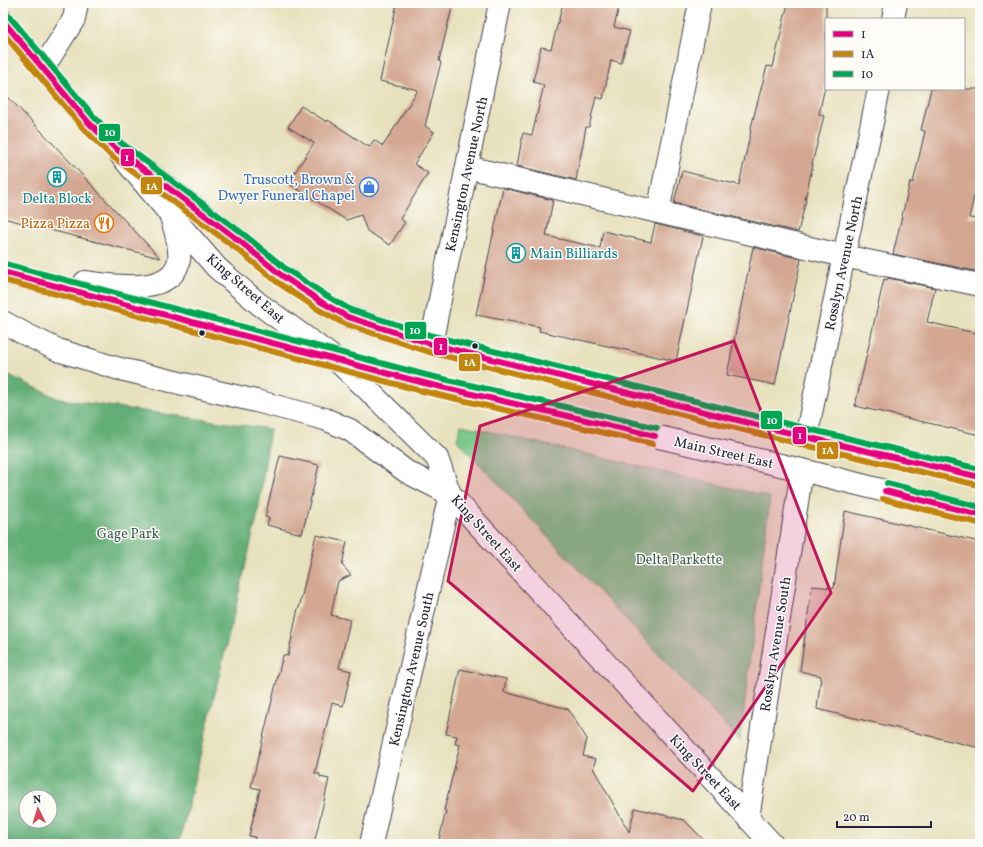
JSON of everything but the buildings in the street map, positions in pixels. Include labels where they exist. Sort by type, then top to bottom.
[{"type":"main road","points":[[43,68],[74,19],[77,3]]},
{"type":"main road","name":"Kensington Avenue North","points":[[430,344],[500,3]]},
{"type":"main road","points":[[658,212],[700,3]]},
{"type":"main road","points":[[893,18],[896,3]]},
{"type":"main road","name":"King Street East","points":[[3,21],[89,123],[115,148],[217,268],[259,304],[334,358],[437,458],[450,494],[772,844]]},
{"type":"main road","name":"Rosslyn Avenue North","points":[[806,437],[879,90]]},
{"type":"main road","points":[[115,148],[242,243],[281,275],[323,303],[348,317],[430,344],[806,437],[980,477]]},
{"type":"main road","points":[[467,167],[844,256],[980,285]]},
{"type":"main road","points":[[9,274],[131,287],[149,286],[163,281],[174,271],[179,260],[176,236],[170,214]]},
{"type":"main road","name":"Main Street East","points":[[9,274],[334,358],[424,383],[802,470],[980,515]]},
{"type":"main road","points":[[3,322],[58,350],[116,368],[325,419],[350,430],[407,472],[450,494]]},
{"type":"main road","name":"Rosslyn Avenue South","points":[[748,818],[802,470]]},
{"type":"main road","name":"Kensington Avenue South","points":[[371,844],[450,494]]},
{"type":"highlighted area","points":[[734,341],[831,593],[693,791],[448,581],[480,426]]},
{"type":"green space","name":"Gage Park","points":[[3,372],[59,399],[270,429],[258,513],[179,844],[3,844]]},
{"type":"green space","name":"Delta Parkette","points":[[461,425],[770,497],[740,741],[457,440]]},
{"type":"transit line","name":"10","points":[[9,16],[95,118],[120,142],[247,237],[286,269],[351,310],[433,336],[808,429],[980,469]]},
{"type":"transit line","name":"1","points":[[3,21],[89,123],[115,148],[242,243],[281,275],[323,303],[348,317],[431,344],[806,437],[980,477]]},
{"type":"transit line","name":"1A","points":[[3,33],[83,128],[109,154],[237,249],[277,282],[319,310],[345,324],[429,352],[804,445],[978,485]]},
{"type":"transit line","name":"10","points":[[5,264],[426,375],[657,428]]},
{"type":"transit line","name":"1","points":[[3,272],[424,383],[655,436]]},
{"type":"transit line","name":"1A","points":[[3,280],[422,391],[653,444]]},
{"type":"transit line","name":"10","points":[[887,483],[980,507]]},
{"type":"transit line","name":"1","points":[[885,491],[980,515]]},
{"type":"transit line","name":"1A","points":[[883,499],[978,523]]},
{"type":"place","name":"Delta Block","points":[[57,177]]},
{"type":"place","name":"Truscott, Brown & Dwyer Funeral Chapel","points":[[369,187]]},
{"type":"place","name":"Pizza Pizza","points":[[104,223]]},
{"type":"place","name":"Main Billiards","points":[[516,253]]}]
